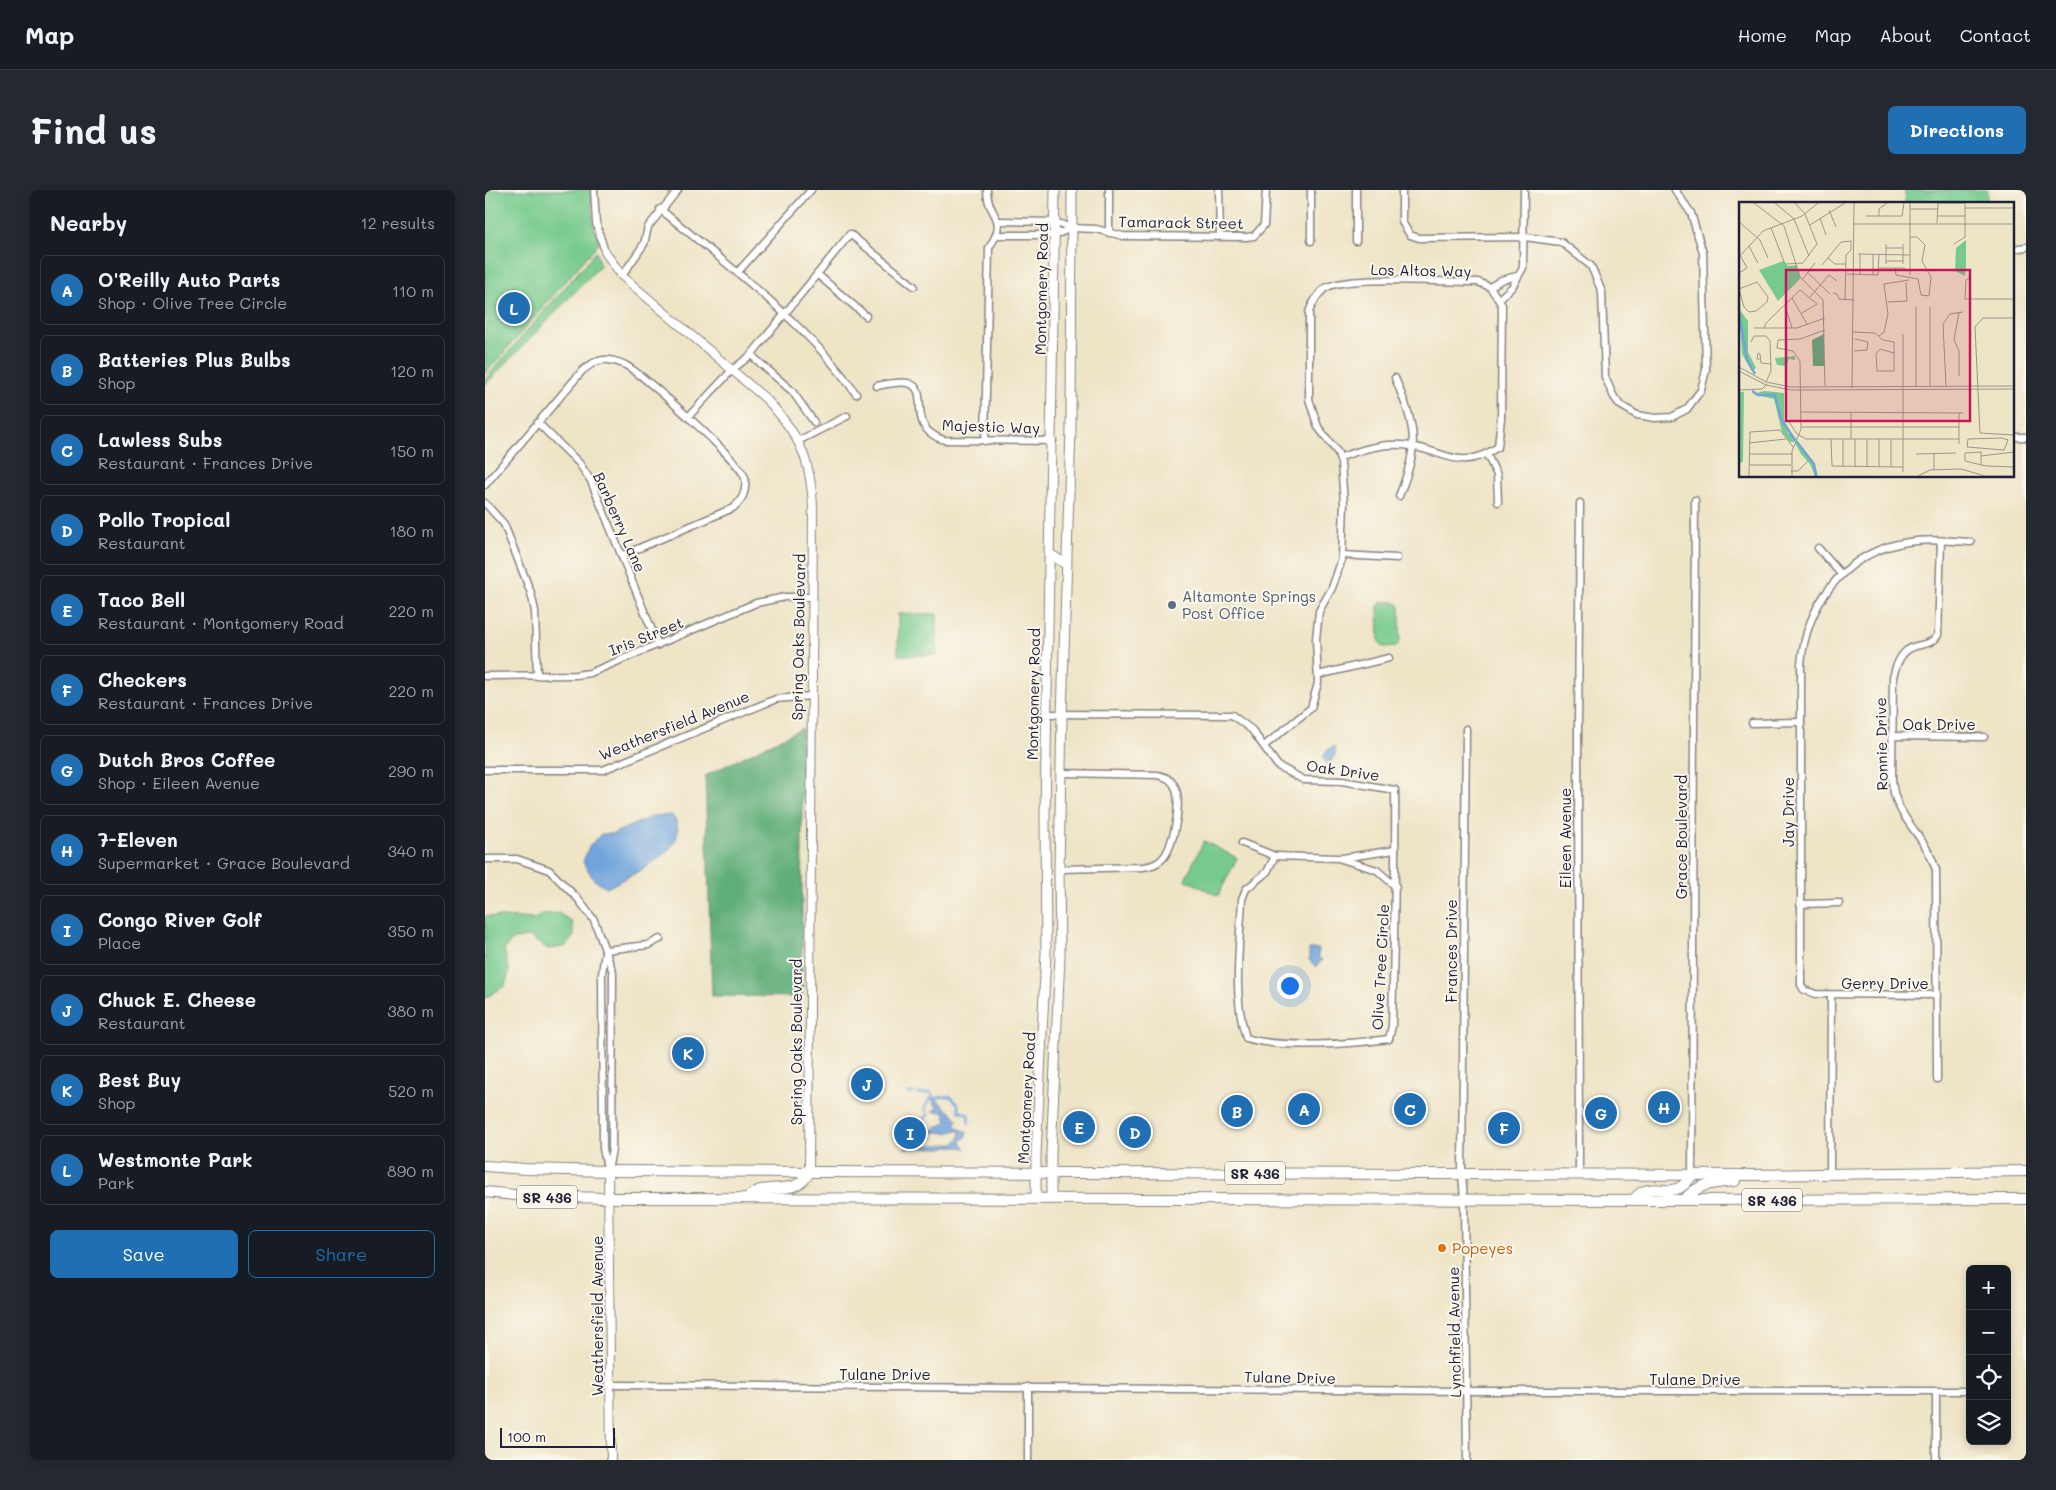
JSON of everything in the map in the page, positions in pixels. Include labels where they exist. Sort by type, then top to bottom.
[{"type":"main road","name":"Montgomery Road","points":[[1036,1198],[1046,953],[1045,816],[1053,441],[1055,190]]},
{"type":"main road","name":"Montgomery Road","points":[[1051,1198],[1060,966],[1059,869],[1067,566],[1072,190]]},
{"type":"main road","points":[[1054,352],[1071,352]]},
{"type":"main road","points":[[1050,554],[1067,566]]},
{"type":"main road","points":[[1045,816],[1049,833],[1049,850],[1052,860],[1059,869]]},
{"type":"main road","name":"SR 436","points":[[485,1166],[608,1171],[1036,1173],[1781,1175],[2026,1171]]},
{"type":"main road","points":[[747,1198],[759,1190],[789,1188],[801,1184],[809,1172]]},
{"type":"main road","points":[[1633,1200],[1642,1192],[1676,1189],[1686,1184],[1692,1175]]},
{"type":"main road","points":[[1684,1200],[1696,1188],[1703,1185],[1781,1175]]},
{"type":"main road","name":"SR 436","points":[[485,1192],[525,1196],[610,1198],[2026,1199]]},
{"type":"street","name":"Spring Oaks Boulevard","points":[[594,190],[596,223],[605,252],[622,276],[732,370],[781,415],[799,441],[812,487],[809,1172]]},
{"type":"street","points":[[622,276],[644,244],[648,227],[660,209],[678,190]]},
{"type":"street","points":[[737,273],[811,190]]},
{"type":"street","points":[[985,441],[989,248],[997,236],[999,221],[987,198],[987,190]]},
{"type":"street","points":[[1109,190],[1109,233]]},
{"type":"street","points":[[1219,190],[1220,236]]},
{"type":"street","name":"Tamarack Street","points":[[999,221],[1055,222],[1072,228],[1096,229],[1123,236],[1246,237],[1260,232],[1266,216],[1266,190]]},
{"type":"street","points":[[1311,190],[1311,241]]},
{"type":"street","points":[[1356,190],[1356,241]]},
{"type":"street","points":[[1402,190],[1402,222],[1410,236],[1419,238],[1525,237],[1561,242],[1591,266],[1602,292],[1605,377],[1620,406],[1637,414],[1655,418],[1672,417],[1687,409],[1701,390],[1706,370],[1703,253],[1691,213],[1675,190]]},
{"type":"street","points":[[1339,458],[1366,447],[1414,447],[1455,460],[1482,458],[1498,448],[1501,418],[1502,305],[1499,299],[1512,287],[1523,268],[1525,190]]},
{"type":"street","points":[[660,209],[737,273],[783,315],[839,370],[856,394]]},
{"type":"street","name":"Tamarack Street","points":[[997,236],[1055,235],[1072,228]]},
{"type":"street","points":[[688,417],[732,370],[751,356],[850,234],[914,286]]},
{"type":"street","points":[[2013,249],[2026,247]]},
{"type":"street","points":[[817,274],[866,316]]},
{"type":"street","points":[[1490,287],[1501,280],[1517,276]]},
{"type":"street","name":"Los Altos Way","points":[[1264,746],[1311,708],[1318,683],[1315,639],[1319,612],[1332,588],[1342,555],[1344,503],[1339,458],[1318,427],[1309,399],[1309,312],[1312,304],[1325,288],[1348,281],[1478,282],[1490,287],[1499,299]]},
{"type":"street","points":[[751,356],[792,391],[814,422]]},
{"type":"street","points":[[485,485],[582,371],[594,362],[606,360],[627,366],[688,417],[740,467],[745,477],[745,491],[742,500],[733,508],[623,555]]},
{"type":"street","points":[[1395,378],[1408,409],[1414,447],[1408,475],[1399,496]]},
{"type":"street","name":"Majestic Way","points":[[877,386],[900,382],[910,383],[917,388],[920,395],[921,423],[933,437],[944,440],[1053,441]]},
{"type":"street","points":[[799,441],[847,416]]},
{"type":"street","name":"Barberry Lane","points":[[538,424],[579,464],[591,481],[623,555],[658,645]]},
{"type":"street","points":[[2013,436],[2026,436]]},
{"type":"street","points":[[1487,454],[1497,476],[1498,502]]},
{"type":"street","name":"Grace Boulevard","points":[[1692,1175],[1695,500]]},
{"type":"street","points":[[485,503],[504,524],[531,593],[535,612],[537,676]]},
{"type":"street","name":"Eileen Avenue","points":[[1579,1174],[1577,728],[1580,503]]},
{"type":"street","name":"Jay Drive","points":[[1831,995],[1809,993],[1801,985],[1801,664],[1807,630],[1825,592],[1841,574],[1861,559],[1882,548],[1900,544],[1941,541],[1971,542]]},
{"type":"street","name":"Ronnie Drive","points":[[1937,1079],[1936,870],[1928,847],[1907,822],[1893,794],[1893,677],[1902,654],[1911,647],[1930,642],[1938,635],[1941,541]]},
{"type":"street","points":[[1818,548],[1841,574]]},
{"type":"street","points":[[1342,555],[1397,558]]},
{"type":"street","name":"Iris Street","points":[[485,676],[590,673],[756,603],[785,597],[813,597]]},
{"type":"street","points":[[1318,675],[1389,658]]},
{"type":"street","name":"Weathersfield Avenue","points":[[485,770],[603,770],[776,699],[811,696]]},
{"type":"street","name":"Oak Drive","points":[[1047,714],[1062,716],[1232,715],[1252,730],[1278,766],[1304,780],[1342,781],[1395,790],[1395,850]]},
{"type":"street","points":[[1752,723],[1801,722]]},
{"type":"street","name":"Frances Drive","points":[[1462,1173],[1466,728]]},
{"type":"street","name":"Oak Drive","points":[[1893,736],[1984,737]]},
{"type":"street","points":[[1059,869],[1153,866],[1162,860],[1170,848],[1173,837],[1177,794],[1176,786],[1171,781],[1158,775],[1061,773]]},
{"type":"street","name":"Olive Tree Circle","points":[[1242,843],[1275,856],[1338,858],[1377,870],[1396,886]]},
{"type":"street","points":[[1338,858],[1395,850]]},
{"type":"street","name":"Olive Tree Circle","points":[[1275,856],[1267,872],[1246,889],[1242,898],[1238,980],[1240,1020],[1246,1038],[1260,1042],[1315,1043],[1389,1039],[1392,1026],[1396,886],[1395,850]]},
{"type":"street","name":"Weathersfield Avenue","points":[[485,859],[517,859],[549,870],[578,899],[594,920],[613,972],[612,1149],[608,1171]]},
{"type":"street","points":[[1800,904],[1839,903]]},
{"type":"street","points":[[605,950],[648,946],[660,938]]},
{"type":"street","name":"Weathersfield Avenue","points":[[605,950],[601,974],[603,1148],[608,1171],[610,1198],[611,1460]]},
{"type":"street","points":[[1830,1174],[1831,995]]},
{"type":"street","name":"Gerry Drive","points":[[1831,995],[1937,995]]},
{"type":"street","name":"Lynchfield Avenue","points":[[1462,1173],[1465,1200],[1467,1460]]},
{"type":"street","name":"Tulane Drive","points":[[611,1385],[1467,1391],[1966,1391]]},
{"type":"street","points":[[1028,1387],[1028,1460]]},
{"type":"street","points":[[1936,1391],[1936,1460]]},
{"type":"green space","points":[[485,190],[591,190],[593,224],[599,243],[485,374]]},
{"type":"green space","points":[[1905,190],[1988,190],[1987,202],[1905,202]]},
{"type":"green space","points":[[596,252],[600,266],[485,385],[485,379]]},
{"type":"green space","points":[[1382,602],[1395,602],[1400,606],[1400,642],[1396,646],[1384,647],[1379,642],[1378,606]]},
{"type":"green space","points":[[898,614],[937,614],[937,655],[898,655]]},
{"type":"green space","points":[[802,728],[802,997],[712,996],[705,776]]},
{"type":"green space","points":[[1204,841],[1237,858],[1218,896],[1185,879]]},
{"type":"green space","points":[[559,913],[572,922],[574,936],[565,947],[548,949],[530,937],[513,939],[504,950],[509,971],[505,986],[485,998],[485,916],[534,919],[544,914]]},
{"type":"water","points":[[1334,746],[1336,753],[1330,763],[1327,763],[1323,758],[1326,751]]},
{"type":"water","points":[[672,815],[678,827],[676,838],[669,849],[658,859],[607,888],[594,880],[583,862],[589,847],[601,834],[612,834],[653,816]]},
{"type":"water","points":[[1309,949],[1319,949],[1318,957],[1322,960],[1316,967],[1309,960]]},
{"type":"water","points":[[933,1096],[958,1119],[955,1126],[967,1132],[966,1137],[960,1142],[966,1148],[949,1146],[943,1148],[904,1148],[906,1146],[902,1139],[921,1137],[947,1122],[944,1112],[933,1111],[938,1109],[931,1098]],"holes":[[[958,1130],[961,1132],[960,1138],[954,1144],[927,1145],[924,1142],[935,1132],[947,1133]]]},
{"type":"waterway","points":[[930,1092],[935,1098],[950,1096],[958,1104],[959,1111],[968,1114],[969,1123]]},
{"type":"waterway","points":[[908,1093],[914,1093]]},
{"type":"waterway","points":[[918,1094],[928,1093]]},
{"type":"waterway","points":[[922,1122],[928,1115],[925,1107],[931,1098]]},
{"type":"place","name":"Westmonte Park","points":[[514,308]]},
{"type":"place","name":"Altamonte Springs Post Office","points":[[1172,605]]},
{"type":"place","name":"Best Buy","points":[[688,1053]]},
{"type":"place","name":"Chuck E. Cheese","points":[[867,1084]]},
{"type":"place","name":"7-Eleven","points":[[1664,1107]]},
{"type":"place","name":"O'Reilly Auto Parts","points":[[1304,1109]]},
{"type":"place","name":"Lawless Subs","points":[[1410,1109]]},
{"type":"place","name":"Batteries Plus Bulbs","points":[[1237,1111]]},
{"type":"place","name":"Dutch Bros Coffee","points":[[1601,1113]]},
{"type":"place","name":"Taco Bell","points":[[1079,1127]]},
{"type":"place","name":"Checkers","points":[[1504,1128]]},
{"type":"place","name":"Pollo Tropical","points":[[1135,1132]]},
{"type":"place","name":"Congo River Golf","points":[[910,1133]]},
{"type":"place","name":"Popeyes","points":[[1442,1248]]}]
